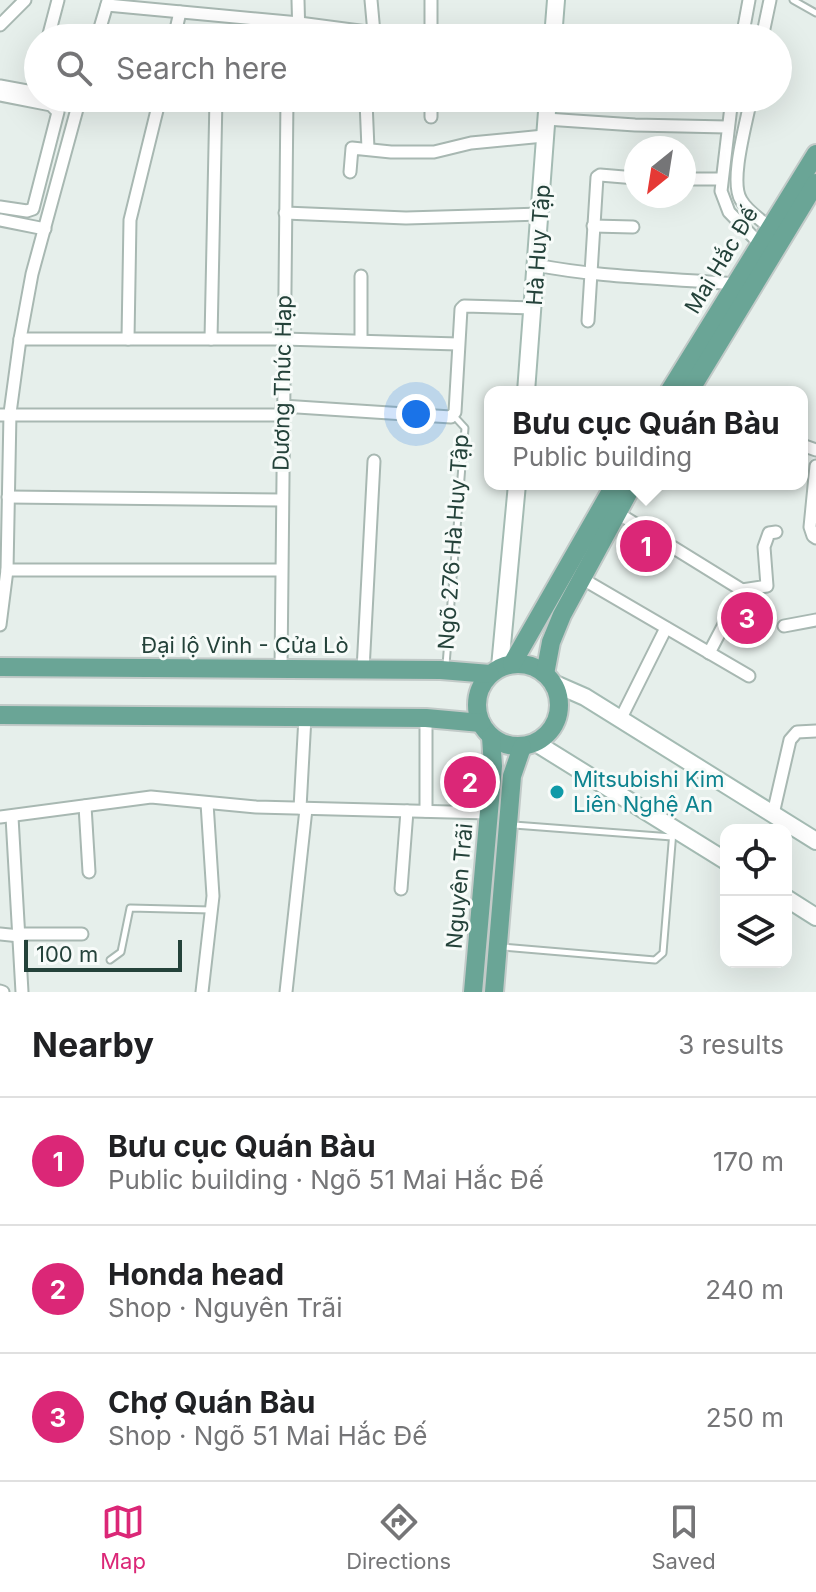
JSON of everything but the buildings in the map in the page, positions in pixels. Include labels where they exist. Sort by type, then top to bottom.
[{"type":"main road","name":"Mai Hắc Đế","points":[[673,386],[816,154]]},
{"type":"main road","name":"Mai Hắc Đế","points":[[693,386],[816,183]]},
{"type":"main road","points":[[501,668],[535,667],[549,678],[558,693],[558,717],[546,737],[529,745],[501,743],[486,730],[476,706],[478,694],[501,668],[611,490]]},
{"type":"main road","points":[[549,678],[551,642],[581,578],[629,490]]},
{"type":"main road","name":"Đại lộ Vinh - Cửa Lò","points":[[0,667],[445,671],[501,668]]},
{"type":"main road","points":[[0,715],[426,718],[486,730]]},
{"type":"main road","name":"Nguyên Trãi","points":[[473,992],[493,766],[486,730]]},
{"type":"main road","points":[[494,992],[512,776],[529,745]]},
{"type":"street","points":[[0,25],[25,0]]},
{"type":"street","points":[[52,24],[58,0]]},
{"type":"street","points":[[298,0],[299,23]]},
{"type":"street","points":[[371,0],[373,24]]},
{"type":"street","points":[[431,0],[431,24]]},
{"type":"street","points":[[554,24],[556,0]]},
{"type":"street","points":[[745,24],[749,0]]},
{"type":"street","points":[[765,24],[770,0]]},
{"type":"street","points":[[101,24],[107,3],[306,24]]},
{"type":"street","points":[[177,24],[180,12]]},
{"type":"street","points":[[0,86],[24,90]]},
{"type":"street","points":[[0,95],[24,100]]},
{"type":"street","points":[[0,207],[33,209],[58,112]]},
{"type":"street","points":[[0,625],[7,570],[5,414],[32,274],[74,112]]},
{"type":"street","points":[[128,339],[130,220],[157,112]]},
{"type":"street","points":[[211,339],[216,112]]},
{"type":"street","name":"Dương Thúc Hạp","points":[[281,669],[287,112]]},
{"type":"street","points":[[366,112],[368,149]]},
{"type":"street","points":[[431,112],[431,117]]},
{"type":"street","name":"Hà Huy Tập","points":[[526,386],[547,112]]},
{"type":"street","points":[[730,112],[721,179],[723,201],[735,219],[764,235]]},
{"type":"street","points":[[749,112],[736,183],[738,196],[764,235]]},
{"type":"street","points":[[546,119],[727,127]]},
{"type":"street","points":[[350,172],[352,148],[434,152],[471,143],[544,136]]},
{"type":"street","points":[[588,321],[598,176],[624,177]]},
{"type":"street","points":[[696,179],[721,179]]},
{"type":"street","points":[[723,201],[738,196]]},
{"type":"street","points":[[285,213],[406,218],[541,214]]},
{"type":"street","points":[[0,220],[45,229]]},
{"type":"street","points":[[593,226],[633,227]]},
{"type":"street","points":[[536,265],[589,275],[735,284]]},
{"type":"street","points":[[361,276],[361,340]]},
{"type":"street","points":[[5,414],[282,410],[454,415],[459,312],[464,306],[533,308]]},
{"type":"street","points":[[20,339],[283,339],[458,344]]},
{"type":"street","points":[[363,670],[374,461]]},
{"type":"street","points":[[816,466],[810,527],[816,538]]},
{"type":"street","points":[[501,668],[516,490]]},
{"type":"street","points":[[6,503],[281,500]]},
{"type":"street","points":[[616,512],[742,590],[767,586],[764,547],[769,533],[776,532]]},
{"type":"street","points":[[7,570],[281,570]]},
{"type":"street","points":[[581,578],[749,676]]},
{"type":"street","points":[[709,653],[742,590]]},
{"type":"street","points":[[784,626],[816,620]]},
{"type":"street","points":[[620,720],[666,628]]},
{"type":"street","points":[[549,678],[585,697],[816,841]]},
{"type":"street","points":[[286,992],[303,808],[305,717]]},
{"type":"street","points":[[426,718],[426,811]]},
{"type":"street","points":[[773,814],[790,740],[797,732],[816,731]]},
{"type":"street","points":[[529,745],[720,858]]},
{"type":"street","points":[[22,992],[20,935],[6,817],[143,798],[303,808],[489,813]]},
{"type":"street","points":[[202,992],[212,910],[207,803]]},
{"type":"street","points":[[85,806],[89,872]]},
{"type":"street","points":[[401,889],[407,811]]},
{"type":"street","points":[[792,902],[816,917]]},
{"type":"street","points":[[0,934],[82,934]]},
{"type":"lane","points":[[793,0],[816,13]]},
{"type":"lane","name":"Ngõ 276 Hà Huy Tập","points":[[445,671],[465,428],[454,415]]},
{"type":"lane","points":[[498,946],[655,960],[663,953],[673,832],[507,824]]},
{"type":"lane","points":[[110,960],[121,952],[130,908],[212,910]]},
{"type":"place","name":"Bưu cục Quán Bàu","points":[[646,546]]},
{"type":"place","name":"Chợ Quán Bàu","points":[[747,618]]},
{"type":"place","name":"Honda head","points":[[470,782]]},
{"type":"place","name":"Mitsubishi Kim Liên Nghệ An","points":[[557,792]]}]
